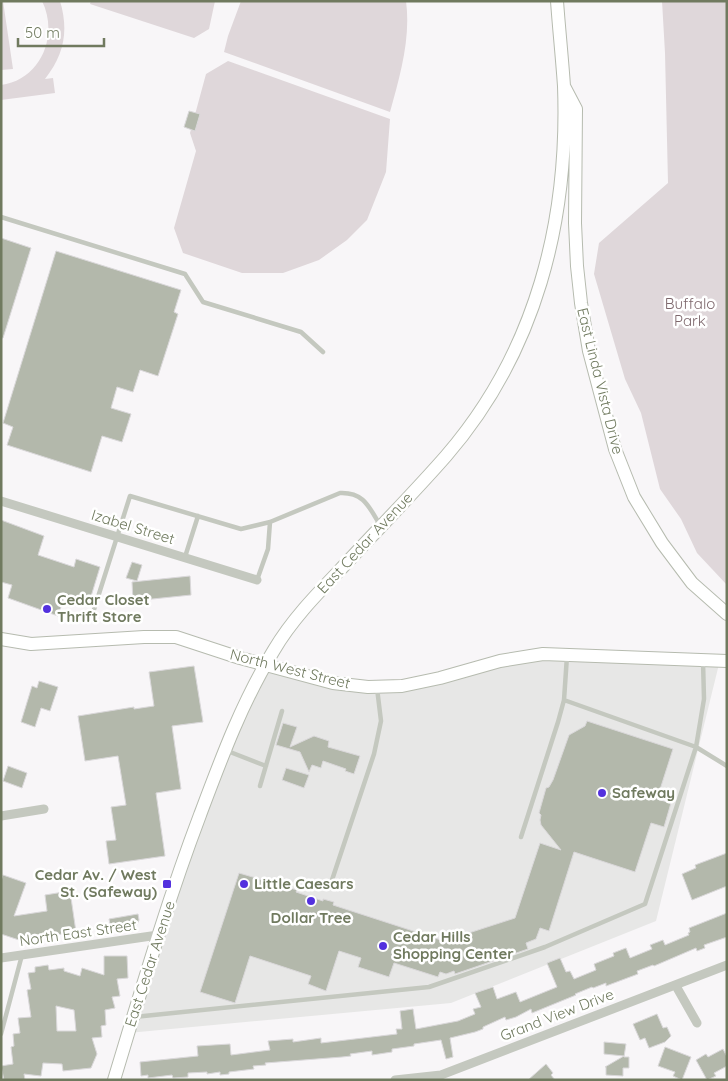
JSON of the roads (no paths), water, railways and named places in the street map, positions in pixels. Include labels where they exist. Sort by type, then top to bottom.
[{"type":"street","name":"East Cedar Avenue","points":[[114,1080],[158,935],[187,849],[238,717],[266,664],[290,626],[446,456],[470,426],[494,391],[513,355],[530,314],[550,251],[557,214],[563,149],[564,86],[557,1]]},
{"type":"street","name":"East Linda Vista Drive","points":[[564,86],[576,109],[577,266],[581,303],[589,351],[615,449],[634,497],[662,543],[692,583],[727,614]]},
{"type":"street","name":"Izabel Street","points":[[1,500],[257,580]]},
{"type":"street","name":"North West Street","points":[[1,639],[31,644],[144,637],[176,637],[240,658],[333,683],[377,686],[402,686],[522,657],[543,654],[727,661]]},
{"type":"street","points":[[1,816],[44,809]]},
{"type":"street","name":"North East Street","points":[[1,958],[158,935]]},
{"type":"street","name":"Grand View Drive","points":[[395,1080],[441,1075],[727,965]]},
{"type":"street","points":[[676,986],[696,1023]]},
{"type":"lane","points":[[1,217],[185,274],[203,302],[301,332],[324,352]]},
{"type":"lane","points":[[90,619],[130,496],[240,529],[270,522],[340,494],[349,493],[355,494],[368,504],[380,526]]},
{"type":"lane","points":[[185,557],[198,516]]},
{"type":"lane","points":[[257,580],[268,549],[270,522]]},
{"type":"lane","points":[[521,837],[564,700],[567,655]]},
{"type":"lane","points":[[133,1017],[428,987],[545,947],[645,904],[696,746],[704,699],[703,660]]},
{"type":"lane","points":[[332,880],[374,754],[381,721],[377,686]]},
{"type":"lane","points":[[564,700],[696,746],[727,766]]},
{"type":"lane","points":[[260,786],[282,712]]},
{"type":"lane","points":[[224,750],[266,766]]},
{"type":"lane","points":[[1,1033],[22,954]]},
{"type":"place","name":"Cedar Closet Thrift Store","points":[[47,609]]},
{"type":"place","name":"Safeway","points":[[602,793]]},
{"type":"place","name":"Cedar Av. / West St. (Safeway)","points":[[167,884]]},
{"type":"place","name":"Little Caesars","points":[[244,884]]},
{"type":"place","name":"Dollar Tree","points":[[311,901]]},
{"type":"place","name":"Cedar Hills Shopping Center","points":[[383,946]]},
{"type":"park label","name":"Buffalo Park","points":[[690,312]]}]
